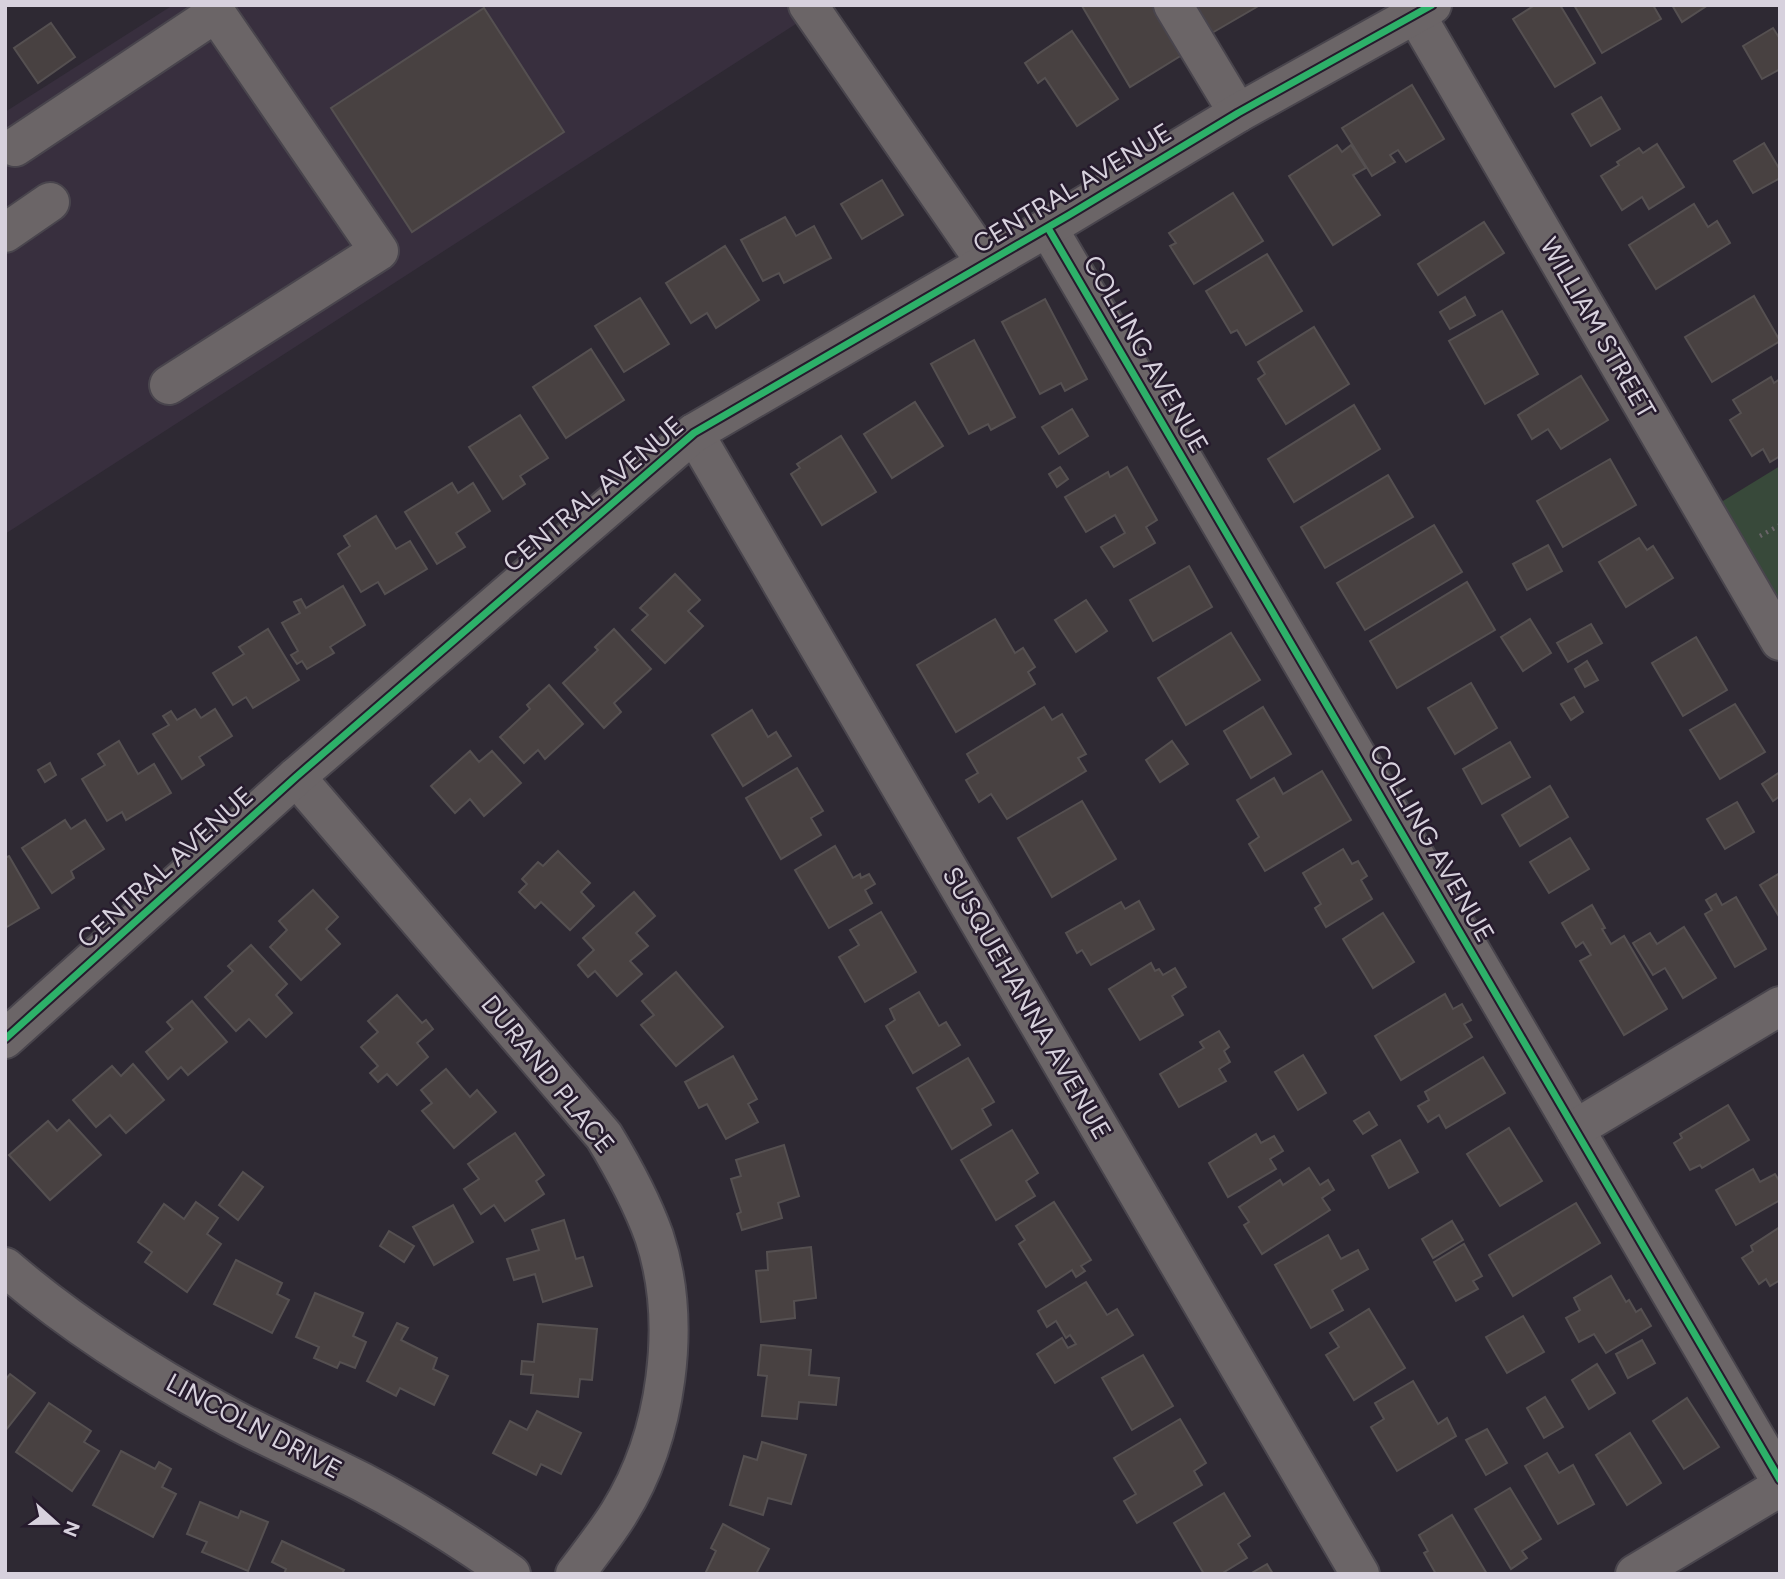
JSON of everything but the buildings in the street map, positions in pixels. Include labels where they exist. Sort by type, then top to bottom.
[{"type":"street","points":[[808,5],[986,263]]},
{"type":"street","points":[[1173,5],[1238,113]]},
{"type":"street","name":"CENTRAL AVENUE","points":[[5,1039],[296,777],[694,433],[1048,228],[1238,113],[1424,10]]},
{"type":"street","name":"WILLIAM STREET","points":[[1424,10],[1780,641]]},
{"type":"street","points":[[15,147],[216,13],[379,251],[169,385]]},
{"type":"street","points":[[5,233],[50,202]]},
{"type":"street","name":"COLLING AVENUE","points":[[1048,228],[1780,1480]]},
{"type":"street","name":"SUSQUEHANNA AVENUE","points":[[694,433],[1360,1574]]},
{"type":"street","name":"DURAND PLACE","points":[[296,777],[604,1136],[632,1182],[654,1238],[666,1290],[668,1350],[663,1398],[649,1449],[620,1512],[575,1574]]},
{"type":"street","points":[[1575,1129],[1780,1006]]},
{"type":"street","name":"LINCOLN DRIVE","points":[[5,1267],[120,1352],[220,1413],[365,1484],[462,1539],[511,1574]]},
{"type":"street","points":[[1635,1574],[1780,1487]]},
{"type":"shaded area","points":[[173,5],[793,5],[802,20],[5,534],[5,112]]},
{"type":"green space","points":[[1780,466],[1780,646],[1705,512]]},
{"type":"cycle path","points":[[5,1039],[296,777],[694,433],[1069,215],[1238,113],[1432,5]]},
{"type":"cycle path","points":[[1048,228],[1780,1480]]}]
